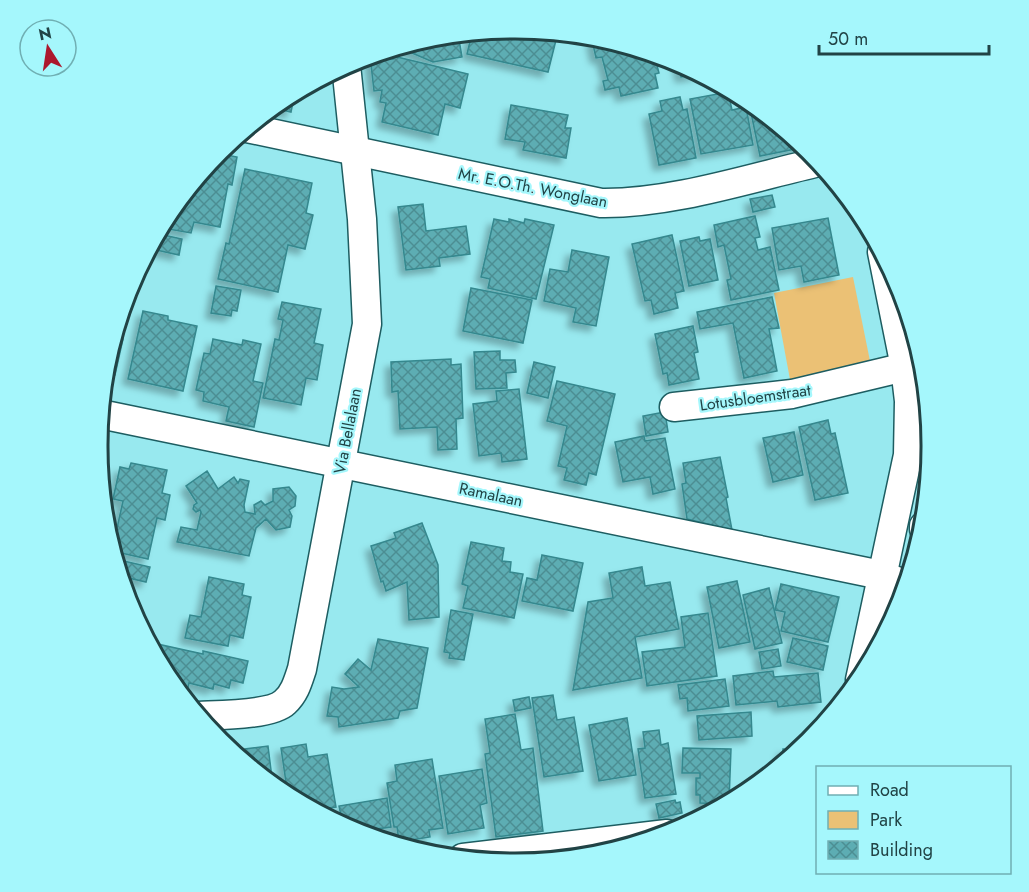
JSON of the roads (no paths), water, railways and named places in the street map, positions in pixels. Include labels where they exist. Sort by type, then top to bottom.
[{"type":"street","name":"Via Bellalaan","points":[[210,715],[265,711],[285,703],[296,688],[302,669],[367,324],[363,219],[347,75]]},
{"type":"street","name":"Mr. E.O.Th. Wonglaan","points":[[258,130],[601,203],[629,203],[662,199],[808,165]]},
{"type":"street","points":[[876,634],[894,580],[908,455],[919,436],[909,401],[899,312]]},
{"type":"street","name":"Lotusbloemstraat","points":[[674,407],[792,394],[905,367]]},
{"type":"street","name":"Ramalaan","points":[[108,416],[894,580]]},
{"type":"street","points":[[507,853],[615,840]]}]
